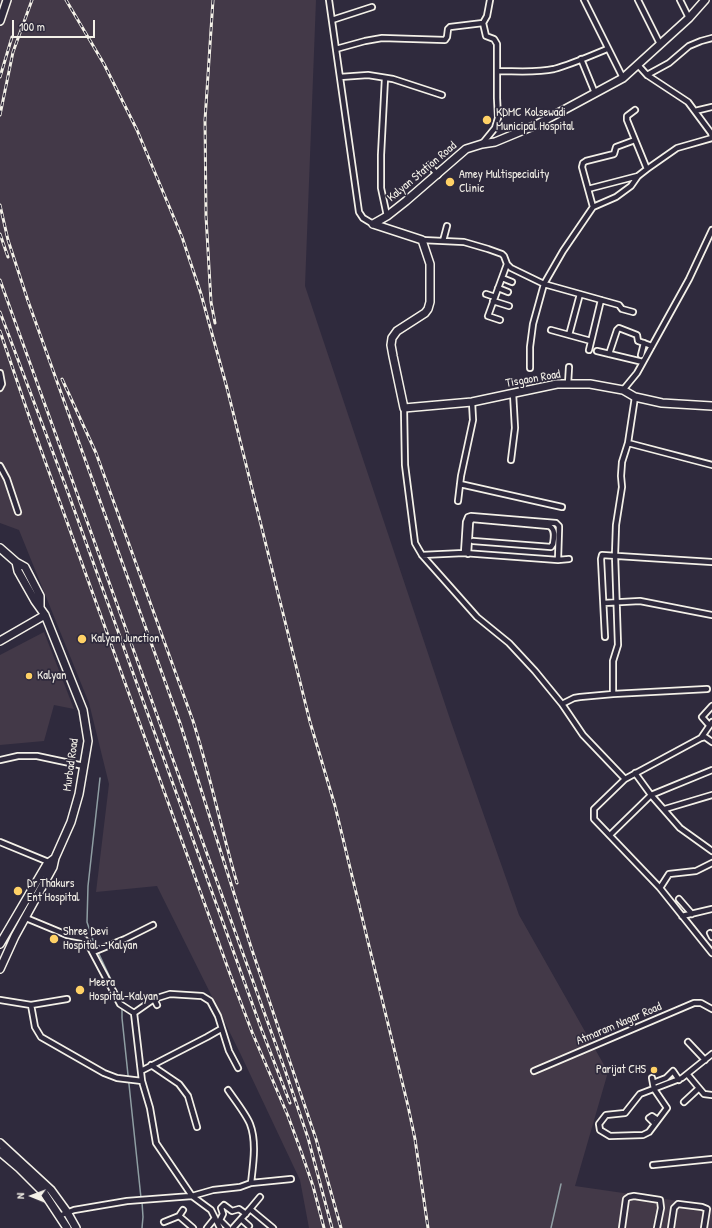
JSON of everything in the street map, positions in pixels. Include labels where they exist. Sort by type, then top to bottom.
[{"type":"street","points":[[0,21],[7,0]]},
{"type":"street","points":[[329,0],[360,212],[364,218],[373,224],[422,240],[464,242],[502,254],[507,264],[511,268],[544,284],[619,305],[622,309],[633,312]]},
{"type":"street","points":[[482,144],[497,124],[498,111],[496,41],[486,36],[483,23],[487,16],[490,0]]},
{"type":"street","points":[[584,0],[607,49],[623,78]]},
{"type":"street","points":[[638,0],[660,44]]},
{"type":"street","points":[[680,0],[689,18]]},
{"type":"street","name":"Kalyan Station Road","points":[[373,224],[387,216],[438,175],[466,149],[495,142],[536,125],[623,78],[689,18],[706,0]]},
{"type":"street","points":[[332,20],[372,7]]},
{"type":"street","points":[[336,49],[382,38],[445,40],[448,37],[448,29],[450,27],[483,23]]},
{"type":"street","points":[[647,75],[669,63],[690,46],[712,38]]},
{"type":"street","points":[[497,71],[536,71],[552,69],[581,60],[607,49]]},
{"type":"street","points":[[581,60],[595,93]]},
{"type":"street","points":[[530,368],[530,347],[533,324],[544,284],[563,251],[593,207],[616,197],[631,186],[638,176],[677,148],[712,135],[688,102],[647,75],[638,65]]},
{"type":"street","points":[[340,77],[368,75],[393,79],[442,95]]},
{"type":"street","points":[[385,78],[381,188],[387,216]]},
{"type":"street","points":[[695,111],[712,107]]},
{"type":"street","points":[[635,110],[629,113],[627,118],[647,169]]},
{"type":"street","points":[[593,207],[582,167],[584,162],[614,154],[616,147],[635,140]]},
{"type":"street","points":[[429,165],[438,175]]},
{"type":"street","points":[[588,189],[638,176]]},
{"type":"street","points":[[443,241],[447,226]]},
{"type":"street","points":[[623,390],[637,373],[689,279],[711,232]]},
{"type":"street","points":[[422,240],[430,264],[430,302],[428,309],[425,313],[397,331],[392,338],[391,345],[404,408],[405,465],[416,543],[422,555],[477,617],[509,643],[535,671],[562,704],[583,735],[625,779]]},
{"type":"street","points":[[500,320],[488,317],[507,264]]},
{"type":"street","points":[[502,278],[512,282]]},
{"type":"street","points":[[498,288],[508,292]]},
{"type":"street","points":[[486,294],[509,306]]},
{"type":"street","points":[[569,335],[580,294]]},
{"type":"street","points":[[589,350],[602,300]]},
{"type":"street","points":[[609,354],[619,328],[637,335],[638,341],[652,346]]},
{"type":"street","points":[[551,330],[591,340]]},
{"type":"street","points":[[641,355],[644,343]]},
{"type":"street","points":[[597,351],[643,362]]},
{"type":"street","points":[[568,384],[569,367]]},
{"type":"street","points":[[0,373],[2,384],[0,388]]},
{"type":"street","name":"Tisgaon Road","points":[[404,408],[472,402],[557,384],[590,384],[623,390],[635,397],[668,403],[712,406]]},
{"type":"street","points":[[510,460],[515,428],[512,394]]},
{"type":"street","points":[[613,694],[614,661],[618,645],[615,555],[616,525],[622,487],[622,462],[628,443],[635,397]]},
{"type":"street","points":[[458,501],[473,420],[472,402]]},
{"type":"street","points":[[628,443],[712,466]]},
{"type":"street","points":[[0,466],[7,479],[18,512]]},
{"type":"street","points":[[460,484],[562,507]]},
{"type":"street","points":[[466,554],[466,522],[468,517],[471,516],[556,523],[560,529],[558,560]]},
{"type":"street","points":[[466,554],[470,522],[472,519],[549,526],[553,528],[554,531],[554,544],[551,547],[473,541]]},
{"type":"street","name":"Murbad Road","points":[[0,548],[3,554],[25,567],[40,596],[40,607],[45,615],[83,710],[88,741],[79,794],[71,822],[26,918],[0,969]]},
{"type":"street","points":[[422,555],[466,554],[558,560],[570,559]]},
{"type":"street","points":[[606,637],[602,557],[604,555],[712,562]]},
{"type":"street","points":[[604,603],[640,601],[712,615]]},
{"type":"street","points":[[0,641],[45,615]]},
{"type":"street","points":[[562,704],[574,698],[580,697],[707,689]]},
{"type":"street","points":[[712,706],[702,717],[710,724],[701,738],[625,779],[594,809],[594,819],[660,888],[712,952]]},
{"type":"street","points":[[701,738],[705,737],[712,742]]},
{"type":"street","points":[[0,760],[18,756],[38,756],[84,766]]},
{"type":"street","points":[[610,835],[651,795],[712,770]]},
{"type":"street","points":[[635,774],[680,828],[711,848]]},
{"type":"street","points":[[665,809],[712,795]]},
{"type":"street","points":[[0,842],[53,861]]},
{"type":"street","name":"Murbad Road","points":[[1,941],[47,864],[53,861]]},
{"type":"street","points":[[660,888],[669,874],[696,871],[712,863]]},
{"type":"street","points":[[680,898],[692,914]]},
{"type":"street","points":[[682,916],[712,909]]},
{"type":"street","points":[[26,918],[67,935],[83,938],[88,942],[120,1004],[134,1013]]},
{"type":"street","points":[[93,952],[152,926]]},
{"type":"street","points":[[1,941],[11,945]]},
{"type":"street","points":[[134,1013],[154,999],[170,994],[202,996],[210,1001],[218,1016],[229,1051],[238,1068]]},
{"type":"street","points":[[0,1000],[31,1005],[67,999]]},
{"type":"street","points":[[154,999],[157,1005]]},
{"type":"street","name":"Atmaram Nagar Road","points":[[534,1071],[694,1003],[708,1005],[712,1009]]},
{"type":"street","points":[[31,1005],[35,1027],[41,1037],[104,1074],[117,1078],[142,1081]]},
{"type":"street","points":[[134,1013],[142,1081],[150,1108],[156,1143],[192,1196],[210,1210],[220,1228]]},
{"type":"street","points":[[141,1070],[221,1029]]},
{"type":"street","points":[[688,1042],[705,1060]]},
{"type":"street","points":[[679,1080],[673,1071],[666,1078],[652,1081],[654,1089],[667,1108],[649,1132],[643,1135],[610,1136],[600,1130],[599,1124],[606,1115],[625,1113],[638,1095],[654,1089],[679,1080],[688,1075],[712,1054]]},
{"type":"street","points":[[151,1065],[179,1084],[184,1090],[188,1096],[197,1127]]},
{"type":"street","points":[[688,1075],[698,1089],[704,1094],[712,1095]]},
{"type":"street","points":[[684,1102],[698,1089]]},
{"type":"street","points":[[228,1090],[250,1124],[253,1142],[251,1183]]},
{"type":"street","points":[[0,1143],[52,1190],[76,1228]]},
{"type":"street","points":[[0,1152],[19,1168],[44,1193],[67,1228]]},
{"type":"street","points":[[653,1165],[712,1159]]},
{"type":"street","points":[[59,1216],[67,1212],[127,1201],[192,1196],[213,1190],[240,1187],[251,1183],[291,1180]]},
{"type":"street","points":[[622,1228],[626,1199],[634,1196],[660,1200],[661,1204],[657,1228]]},
{"type":"street","points":[[233,1228],[260,1197]]},
{"type":"street","points":[[671,1228],[675,1206],[678,1204],[702,1206],[707,1209],[704,1228]]},
{"type":"street","points":[[228,1228],[220,1220],[223,1214],[221,1208],[224,1205],[232,1211],[239,1209],[246,1214]]},
{"type":"street","points":[[250,1209],[273,1228]]},
{"type":"street","points":[[164,1222],[179,1216],[183,1210]]},
{"type":"street","points":[[179,1216],[193,1228]]},
{"type":"street","points":[[207,1228],[215,1218]]},
{"type":"street","points":[[241,1219],[249,1226]]},
{"type":"shaded area","points":[[0,0],[316,0],[305,286],[451,722],[519,915],[608,1072],[575,1186],[699,1204],[712,1208],[712,1228],[309,1228],[300,1180],[241,1055],[157,886],[96,892],[109,784],[89,703],[19,530],[0,523]]},
{"type":"shaded area","points":[[44,632],[74,709],[54,705],[44,741],[0,745],[0,655]]},
{"type":"waterway","points":[[96,949],[87,922],[88,886],[100,778]]},
{"type":"waterway","points":[[98,952],[122,1003]]},
{"type":"waterway","points":[[122,1007],[141,1198]]},
{"type":"waterway","points":[[551,1228],[561,1184]]},
{"type":"waterway","points":[[142,1202],[142,1228]]},
{"type":"railway","points":[[0,115],[13,52],[32,0]]},
{"type":"railway","points":[[66,0],[104,64],[137,130],[182,237],[201,294],[227,388],[310,722],[335,806],[408,1106],[415,1139],[428,1228]]},
{"type":"railway","points":[[213,0],[205,120],[206,216],[211,302],[215,323]]},
{"type":"railway","points":[[0,77],[12,37]]},
{"type":"railway","points":[[0,205],[8,240],[28,301],[180,723],[251,947],[316,1139],[341,1228]]},
{"type":"railway","points":[[0,234],[8,257]]},
{"type":"railway","points":[[0,280],[285,1070],[308,1138],[332,1228]]},
{"type":"railway","points":[[0,312],[66,487],[261,1028],[290,1103]]},
{"type":"railway","points":[[0,331],[31,422],[230,974],[302,1154],[313,1186],[324,1228]]},
{"type":"railway","points":[[62,379],[96,453],[193,721],[237,883]]},
{"type":"place","name":"KDMC Kolsewadi Municipal Hospital","points":[[487,120]]},
{"type":"place","name":"Amey Multispeciality Clinic","points":[[450,182]]},
{"type":"place","name":"Kalyan Junction","points":[[82,639]]},
{"type":"place","name":"Kalyan","points":[[29,676]]},
{"type":"place","name":"Dr Thakurs Ent Hospital","points":[[18,891]]},
{"type":"place","name":"Shree Devi Hospital - Kalyan","points":[[54,939]]},
{"type":"place","name":"Meera Hospital-Kalyan","points":[[80,990]]},
{"type":"place","name":"Parijat CHS","points":[[654,1070]]}]
